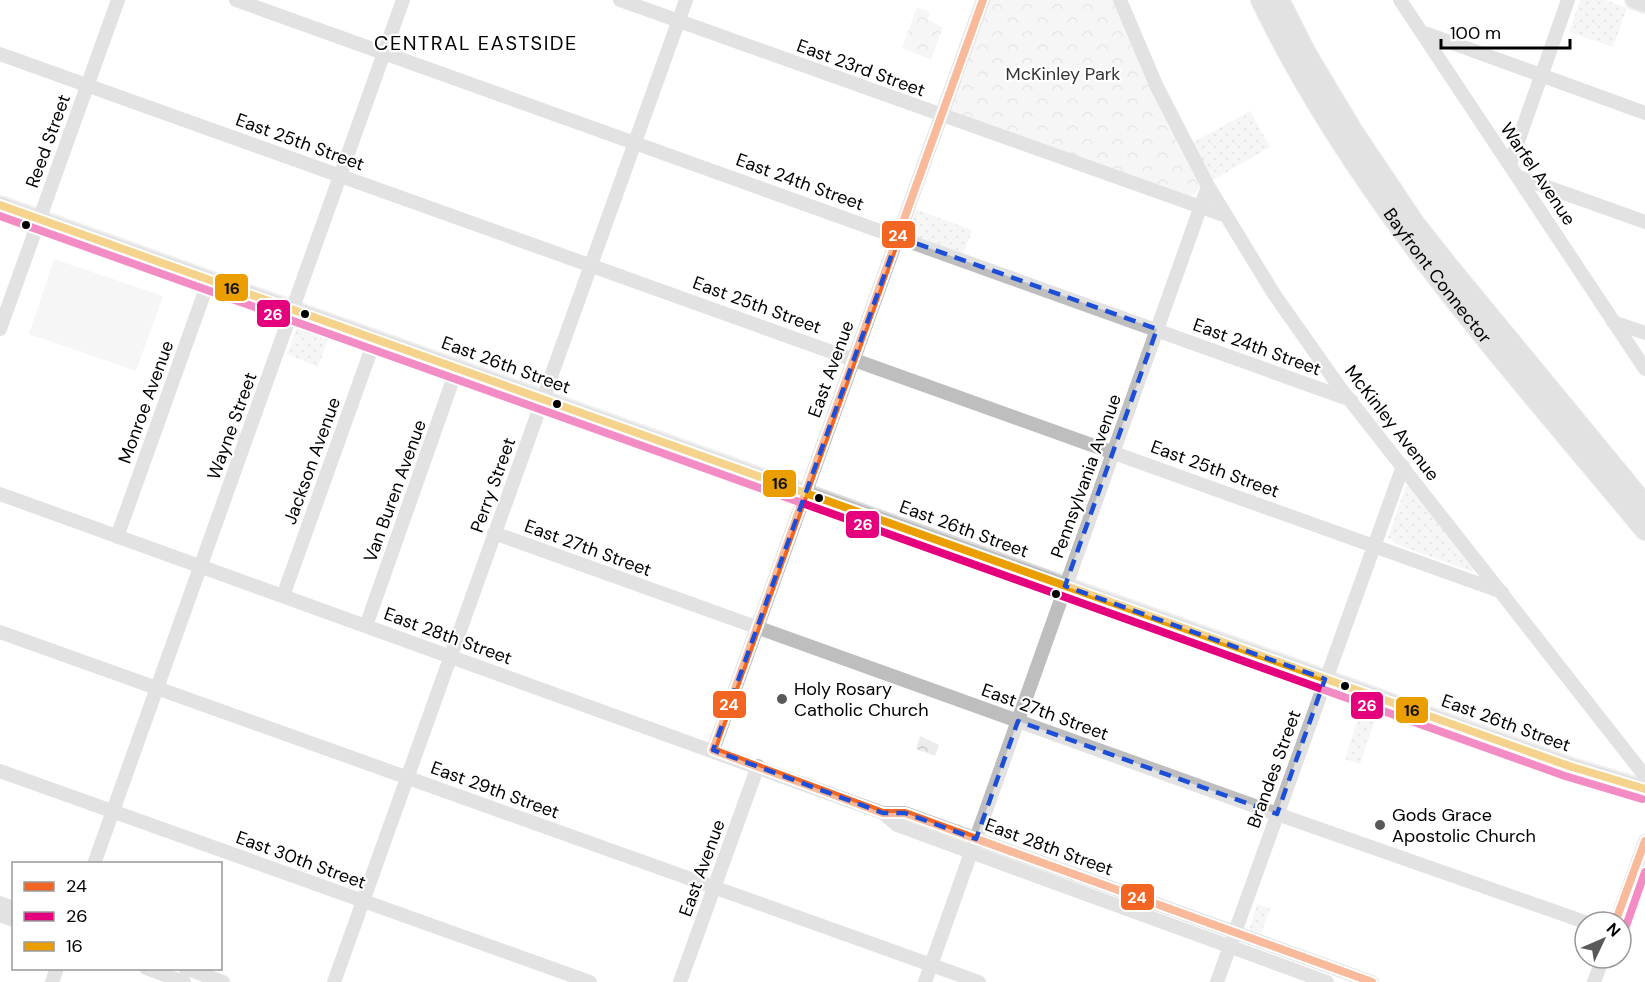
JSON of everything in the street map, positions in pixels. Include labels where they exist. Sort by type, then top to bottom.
[{"type":"highway","name":"Bayfront Connector","points":[[1274,3],[1352,130],[1415,224],[1645,505]]},
{"type":"highway","name":"Bayfront Connector","points":[[1274,3],[1294,63],[1341,143],[1406,237],[1645,530]]},
{"type":"main road","points":[[1634,0],[1645,4]]},
{"type":"main road","name":"East 26th Street","points":[[0,205],[1576,769],[1645,789]]},
{"type":"street","name":"Reed Street","points":[[0,328],[118,0]]},
{"type":"street","name":"East 24th Street","points":[[236,0],[1351,400]]},
{"type":"street","name":"Wayne Street","points":[[95,862],[404,0]]},
{"type":"street","name":"East 23rd Street","points":[[620,0],[1226,216]]},
{"type":"street","name":"Perry Street","points":[[334,982],[686,0]]},
{"type":"street","name":"East Avenue","points":[[713,750],[983,0]]},
{"type":"street","name":"McKinley Avenue","points":[[1120,0],[1157,87],[1208,186],[1304,337],[1645,776]]},
{"type":"street","name":"Warfel Avenue","points":[[1400,0],[1645,369]]},
{"type":"street","points":[[1510,164],[1568,0]]},
{"type":"street","points":[[1422,32],[1645,113]]},
{"type":"street","name":"East 25th Street","points":[[0,54],[1502,592]]},
{"type":"street","points":[[1519,177],[1645,222]]},
{"type":"street","name":"Pennsylvania Avenue","points":[[925,982],[1208,186]]},
{"type":"street","name":"Monroe Avenue","points":[[117,537],[209,280]]},
{"type":"street","points":[[1613,322],[1645,333]]},
{"type":"street","name":"Jackson Avenue","points":[[283,596],[375,339]]},
{"type":"street","name":"Van Buren Avenue","points":[[366,626],[457,368]]},
{"type":"street","name":"Brandes Street","points":[[1217,982],[1403,466]]},
{"type":"street","name":"East 28th Street","points":[[0,494],[758,766],[883,813],[897,825],[973,846],[1234,933],[1372,982]]},
{"type":"street","name":"East 27th Street","points":[[495,533],[1573,918]]},
{"type":"street","name":"East 29th Street","points":[[0,632],[979,982]]},
{"type":"street","name":"East Avenue","points":[[680,982],[758,766]]},
{"type":"street","name":"East 30th Street","points":[[0,771],[590,982]]},
{"type":"street","points":[[1620,910],[1645,841]]},
{"type":"street","name":"East 28th Street","points":[[973,846],[1229,947],[1326,982]]},
{"type":"street","points":[[150,970],[184,982]]},
{"type":"street","points":[[189,970],[223,982]]},
{"type":"highlighted area","points":[[898,237],[1157,329],[1065,586],[1325,679],[1277,814],[1018,721],[976,839],[905,813],[883,813],[713,750]]},
{"type":"green space","name":"McKinley Park","points":[[990,0],[1114,0],[1201,183],[1197,193],[1190,196],[950,111]]},
{"type":"green space","points":[[1580,0],[1605,0],[1627,8],[1613,47],[1569,32]]},
{"type":"green space","points":[[917,7],[930,12],[928,20],[943,27],[931,60],[902,48]]},
{"type":"green space","points":[[1250,111],[1270,147],[1212,181],[1192,143]]},
{"type":"green space","points":[[915,209],[972,230],[963,255],[911,235],[909,227]]},
{"type":"green space","points":[[54,259],[163,296],[136,371],[29,334]]},
{"type":"green space","points":[[299,322],[330,333],[318,367],[287,354]]},
{"type":"green space","points":[[1406,486],[1410,487],[1474,568],[1473,572],[1399,545],[1388,538]]},
{"type":"green space","points":[[1364,700],[1380,706],[1360,764],[1345,759]]},
{"type":"green space","points":[[920,736],[939,745],[935,756],[916,749]]},
{"type":"green space","points":[[1257,904],[1270,909],[1261,933],[1249,930]]},
{"type":"transit line","name":"24","points":[[983,0],[713,750],[883,813],[905,813],[1372,982]]},
{"type":"transit line","name":"16","points":[[0,205],[1569,766],[1645,789]]},
{"type":"transit line","name":"26","points":[[0,216],[1565,776],[1642,799]]},
{"type":"transit line","name":"24","points":[[1620,910],[1645,841]]},
{"type":"transit line","name":"26","points":[[1632,910],[1645,872]]},
{"type":"place","name":"Holy Rosary Catholic Church","points":[[782,699]]},
{"type":"place","name":"Gods Grace Apostolic Church","points":[[1380,825]]},
{"type":"district","name":"CENTRAL EASTSIDE","points":[[476,43]]}]
